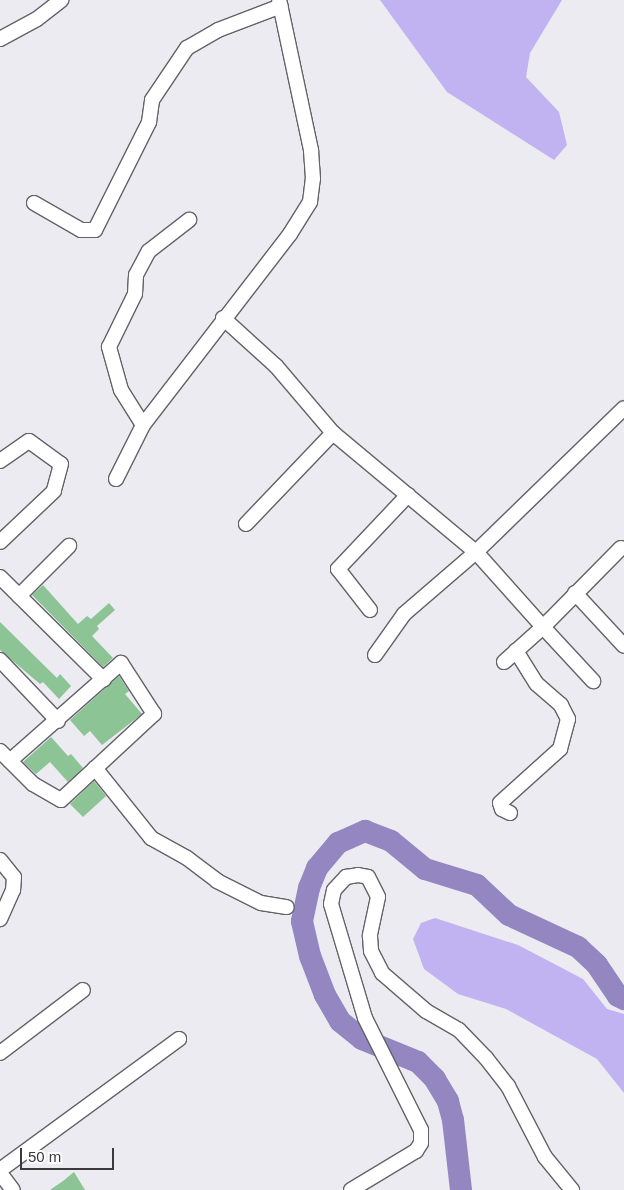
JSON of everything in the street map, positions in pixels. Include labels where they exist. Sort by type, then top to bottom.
[{"type":"street","points":[[0,38],[38,19],[61,0]]},
{"type":"street","points":[[34,203],[81,230],[94,230],[149,122],[152,100],[187,48],[218,30],[280,3],[311,150],[314,179],[310,202],[290,234],[223,318],[143,425],[116,479]]},
{"type":"street","points":[[143,425],[120,390],[110,347],[135,294],[136,275],[149,251],[188,220]]},
{"type":"street","points":[[223,318],[276,366],[333,433],[476,552],[593,681]]},
{"type":"street","points":[[375,655],[404,614],[476,552],[624,408]]},
{"type":"street","points":[[246,524],[333,433]]},
{"type":"street","points":[[0,461],[29,441],[61,464],[54,491],[0,542]]},
{"type":"street","points":[[370,610],[338,569],[408,495]]},
{"type":"street","points":[[19,596],[69,546]]},
{"type":"street","points":[[504,662],[543,627],[621,548]]},
{"type":"street","points":[[0,577],[104,680]]},
{"type":"street","points":[[575,593],[624,646]]},
{"type":"street","points":[[510,813],[502,809],[500,802],[560,749],[568,719],[561,706],[533,678],[516,651]]},
{"type":"street","points":[[0,660],[58,721]]},
{"type":"street","points":[[120,663],[154,714],[61,800],[33,784],[5,756],[58,721],[104,680],[120,663]]},
{"type":"street","points":[[96,768],[151,838],[188,858],[217,881],[261,903],[287,907]]},
{"type":"street","points":[[0,860],[14,877],[13,890],[0,919]]},
{"type":"street","points":[[351,1190],[409,1156],[421,1143],[422,1130],[382,1057],[365,1018],[331,904],[334,890],[346,878],[358,875],[368,877],[378,897],[370,943],[382,973],[426,1011],[459,1030],[486,1058],[508,1086],[545,1157],[572,1190]]},
{"type":"street","points":[[0,1053],[83,990]]},
{"type":"street","points":[[14,1190],[0,1172],[179,1039]]},
{"type":"shaded area","points":[[380,0],[562,0],[530,53],[526,77],[559,112],[567,145],[554,160],[447,92]]},
{"type":"shaded area","points":[[435,918],[518,945],[583,979],[607,1009],[624,1014],[624,1093],[597,1059],[506,1009],[458,994],[424,969],[413,939],[421,923]]},
{"type":"building","points":[[43,585],[78,624],[87,616],[91,619],[109,603],[115,610],[97,626],[99,629],[92,636],[113,658],[103,667],[32,595]]},
{"type":"building","points":[[0,622],[57,678],[60,674],[71,686],[59,699],[43,682],[40,684],[0,650]]},
{"type":"building","points":[[119,676],[129,691],[125,694],[142,714],[102,745],[90,731],[84,736],[70,720]]},
{"type":"building","points":[[51,737],[68,756],[71,754],[83,768],[68,782],[50,762],[36,774],[23,762]]},
{"type":"building","points":[[94,781],[106,796],[83,817],[70,804]]},
{"type":"building","points":[[74,1172],[85,1190],[50,1190],[63,1181]]},
{"type":"waterway","points":[[461,1190],[453,1120],[448,1101],[435,1079],[418,1062],[362,1039],[340,1021],[325,995],[310,956],[302,921],[309,888],[317,868],[338,843],[365,831],[391,841],[425,869],[477,885],[509,915],[578,947],[597,965],[618,996],[624,999]]}]
